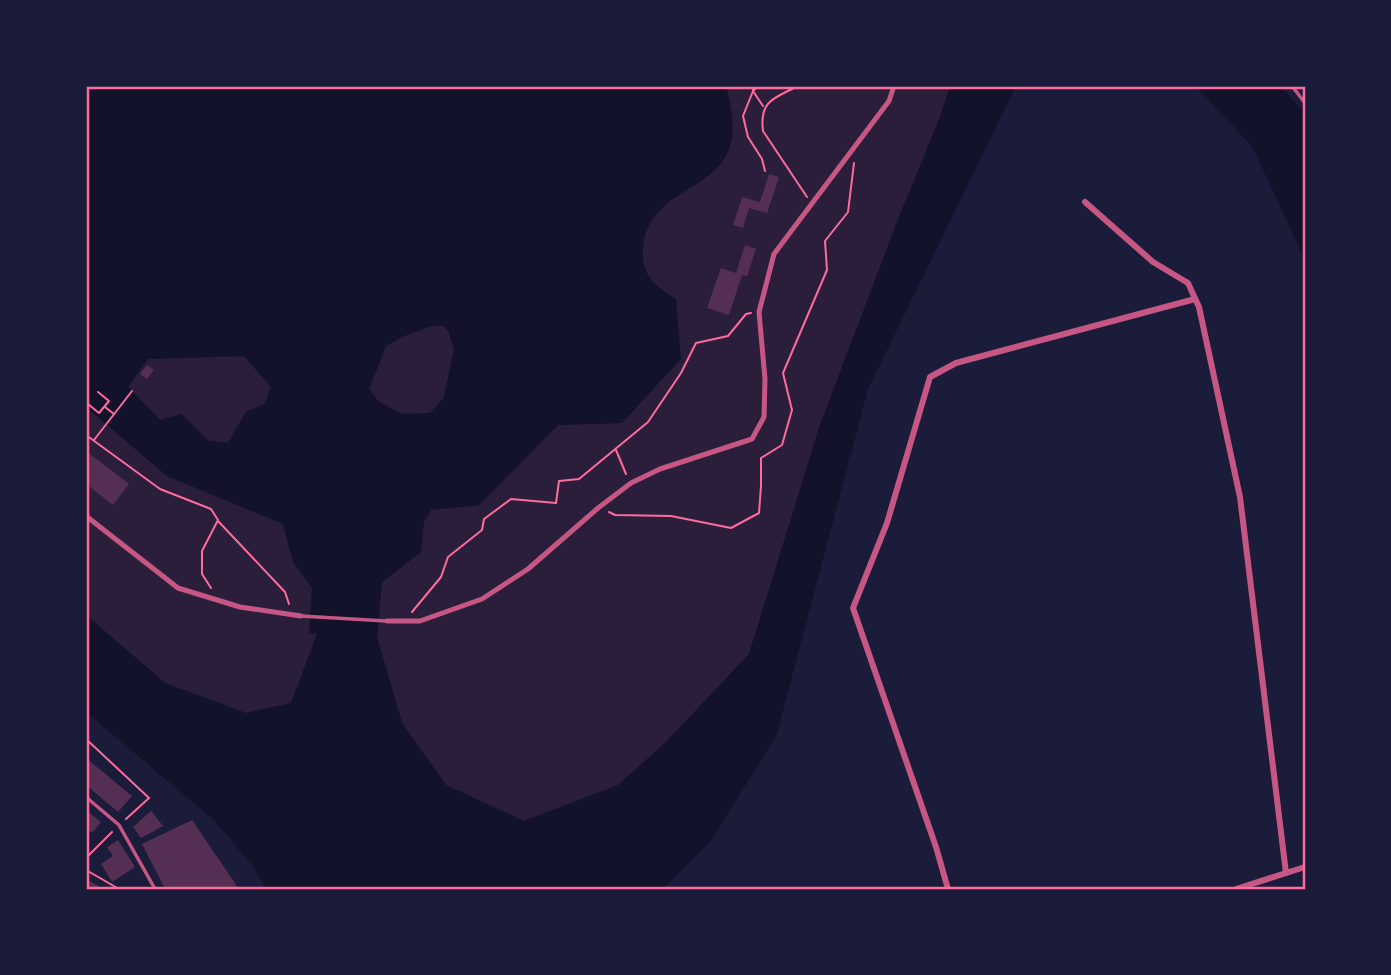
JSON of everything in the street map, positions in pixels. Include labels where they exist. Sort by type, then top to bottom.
[{"type":"street","points":[[387,621],[420,621],[482,599],[528,569],[631,483],[660,469],[752,439],[764,417],[765,379],[760,312],[774,254],[889,101],[894,86]]},
{"type":"street","points":[[1085,202],[1153,262],[1188,283],[1199,307],[1240,497],[1286,873]]},
{"type":"street","points":[[948,889],[853,608],[887,523],[929,377],[956,363],[1195,299]]},
{"type":"street","points":[[86,516],[178,588],[240,607],[301,616]]},
{"type":"street","points":[[1236,889],[1305,867]]},
{"type":"lane","points":[[1292,86],[1305,103]]},
{"type":"lane","points":[[301,616],[387,621]]},
{"type":"lane","points":[[86,797],[119,825],[155,889]]},
{"type":"path","points":[[753,86],[743,116],[748,137],[762,159],[765,171]]},
{"type":"path","points":[[753,91],[758,86]]},
{"type":"path","points":[[798,86],[772,99],[764,108],[763,131],[811,204]]},
{"type":"path","points":[[753,91],[764,108]]},
{"type":"path","points":[[404,621],[441,577],[448,557],[482,530],[484,519],[511,499],[556,503],[559,481],[579,479],[648,422],[681,373],[696,343],[728,336],[746,314],[760,312]]},
{"type":"path","points":[[93,440],[132,391]]},
{"type":"path","points":[[88,404],[99,413],[109,401],[98,392]]},
{"type":"path","points":[[104,407],[114,414]]},
{"type":"path","points":[[86,435],[160,489],[211,509],[285,592],[292,614]]},
{"type":"path","points":[[615,449],[631,483]]},
{"type":"path","points":[[218,520],[202,551],[202,574],[220,601]]},
{"type":"path","points":[[86,738],[149,798],[86,856]]},
{"type":"path","points":[[86,870],[119,889]]},
{"type":"shaded area","points":[[86,86],[726,86],[733,123],[731,142],[724,159],[702,181],[664,206],[654,217],[646,231],[643,249],[647,273],[676,299],[681,359],[622,423],[558,425],[479,505],[431,510],[424,522],[421,552],[382,582],[377,637],[402,723],[446,785],[524,821],[618,785],[666,742],[749,654],[820,425],[950,86],[1016,86],[868,389],[776,737],[709,843],[663,889],[267,889],[251,864],[215,821],[86,712],[86,615],[165,683],[246,713],[291,703],[317,634],[309,633],[312,588],[293,562],[283,524],[167,476],[86,407]],"holes":[[[432,326],[443,326],[449,332],[454,350],[444,397],[430,413],[402,414],[378,401],[369,389],[386,346]],[[244,356],[271,387],[265,404],[246,412],[228,443],[209,441],[182,414],[160,420],[128,387],[148,359]]]},
{"type":"shaded area","points":[[726,86],[950,86],[820,425],[749,654],[666,742],[618,785],[523,821],[446,785],[402,723],[377,637],[382,582],[421,552],[424,522],[431,510],[479,505],[558,425],[622,423],[676,299],[656,286],[647,274],[641,251],[643,240],[654,219],[678,194],[732,112]]},
{"type":"shaded area","points":[[1195,86],[1280,86],[1304,112],[1305,260],[1252,146]]},
{"type":"shaded area","points":[[432,326],[443,326],[449,332],[454,349],[444,398],[430,413],[402,414],[378,401],[369,389],[386,346]]},
{"type":"shaded area","points":[[244,356],[271,387],[265,404],[246,412],[228,443],[209,441],[182,414],[160,420],[127,386],[148,359]]},
{"type":"shaded area","points":[[86,407],[167,476],[283,524],[293,562],[312,588],[309,633],[318,634],[291,703],[246,713],[165,683],[86,615]]},
{"type":"building","points":[[769,174],[779,177],[767,213],[749,208],[743,228],[733,225],[742,197],[760,202]]},
{"type":"building","points":[[745,245],[756,249],[747,276],[742,275],[729,315],[707,308],[721,268],[736,273]]},
{"type":"building","points":[[147,365],[154,370],[147,379],[140,374]]},
{"type":"building","points":[[86,451],[129,484],[113,505],[86,484]]},
{"type":"building","points":[[86,758],[132,796],[118,812],[86,785]]},
{"type":"building","points":[[86,810],[101,822],[92,833],[86,828]]},
{"type":"building","points":[[151,811],[163,826],[141,838],[133,827]]},
{"type":"building","points":[[192,820],[239,889],[165,889],[142,844]]},
{"type":"building","points":[[118,840],[135,867],[112,882],[101,864],[113,856],[107,847]]},
{"type":"building","points":[[86,879],[104,889],[86,889]]}]
